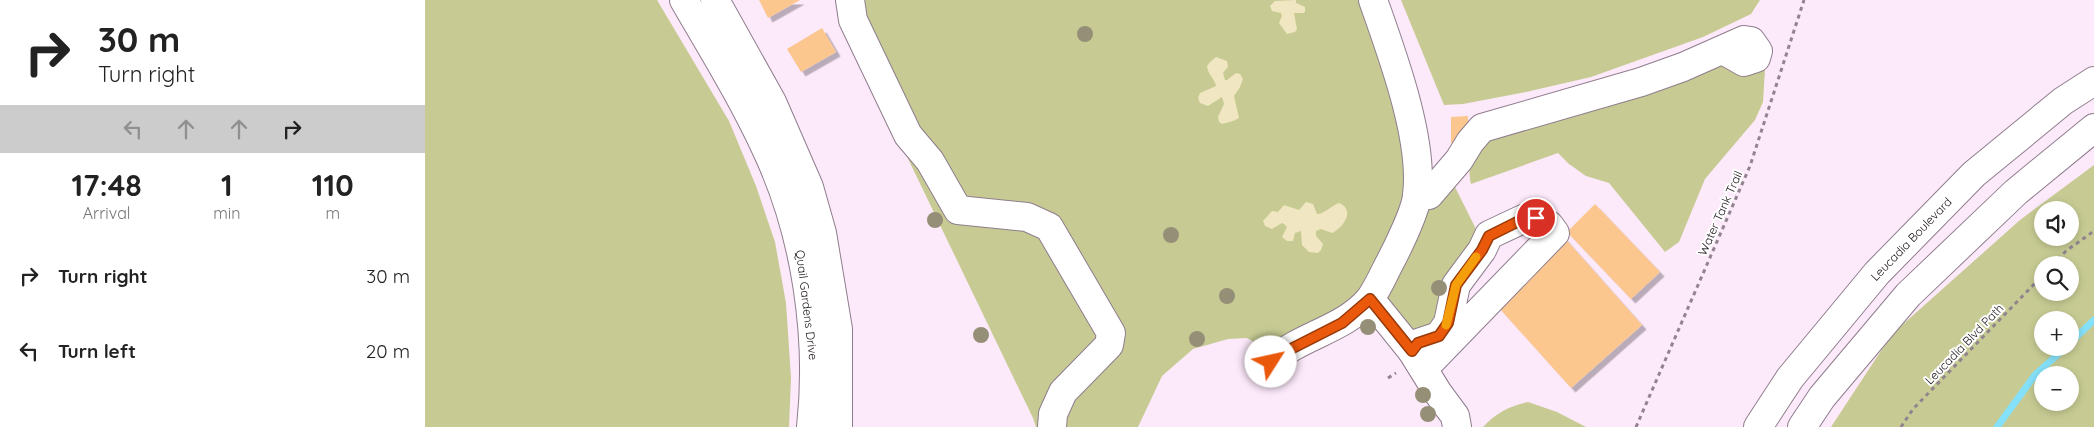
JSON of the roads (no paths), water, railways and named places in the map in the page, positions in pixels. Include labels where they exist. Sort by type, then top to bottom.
[{"type":"main road","name":"Quail Gardens Drive","points":[[684,0],[747,108],[769,155],[785,197],[801,252],[815,352],[815,392],[811,427]]},
{"type":"main road","name":"Quail Gardens Drive","points":[[715,0],[773,102],[809,187],[823,242],[839,329],[837,427]]},
{"type":"main road","points":[[850,0],[853,20],[908,135],[930,161],[958,210],[1027,217],[1049,227],[1111,333],[1109,345],[1063,392],[1053,414],[1052,427]]},
{"type":"main road","points":[[1271,362],[1281,354],[1342,323],[1370,299],[1396,253],[1417,197],[1417,157],[1405,99],[1373,0]]},
{"type":"main road","points":[[1417,197],[1429,195],[1459,160],[1470,142],[1482,128],[1613,92],[1683,67],[1723,50]]},
{"type":"main road","name":"Leucadia Boulevard","points":[[1758,427],[1790,378],[1877,273],[1975,174],[2063,101],[2094,81]]},
{"type":"main road","points":[[1802,427],[1822,397],[1908,295],[2017,192],[2094,128]]},
{"type":"main road","points":[[1536,218],[1549,226],[1555,233],[1432,360],[1416,356],[1418,343],[1439,336],[1448,323],[1456,285],[1482,250],[1489,236],[1523,219],[1536,218]]},
{"type":"main road","points":[[1370,299],[1416,356],[1438,393],[1455,416],[1457,427]]},
{"type":"waterway","points":[[2079,334],[2094,320]]},
{"type":"waterway","points":[[1997,427],[2035,375],[2056,356]]}]
